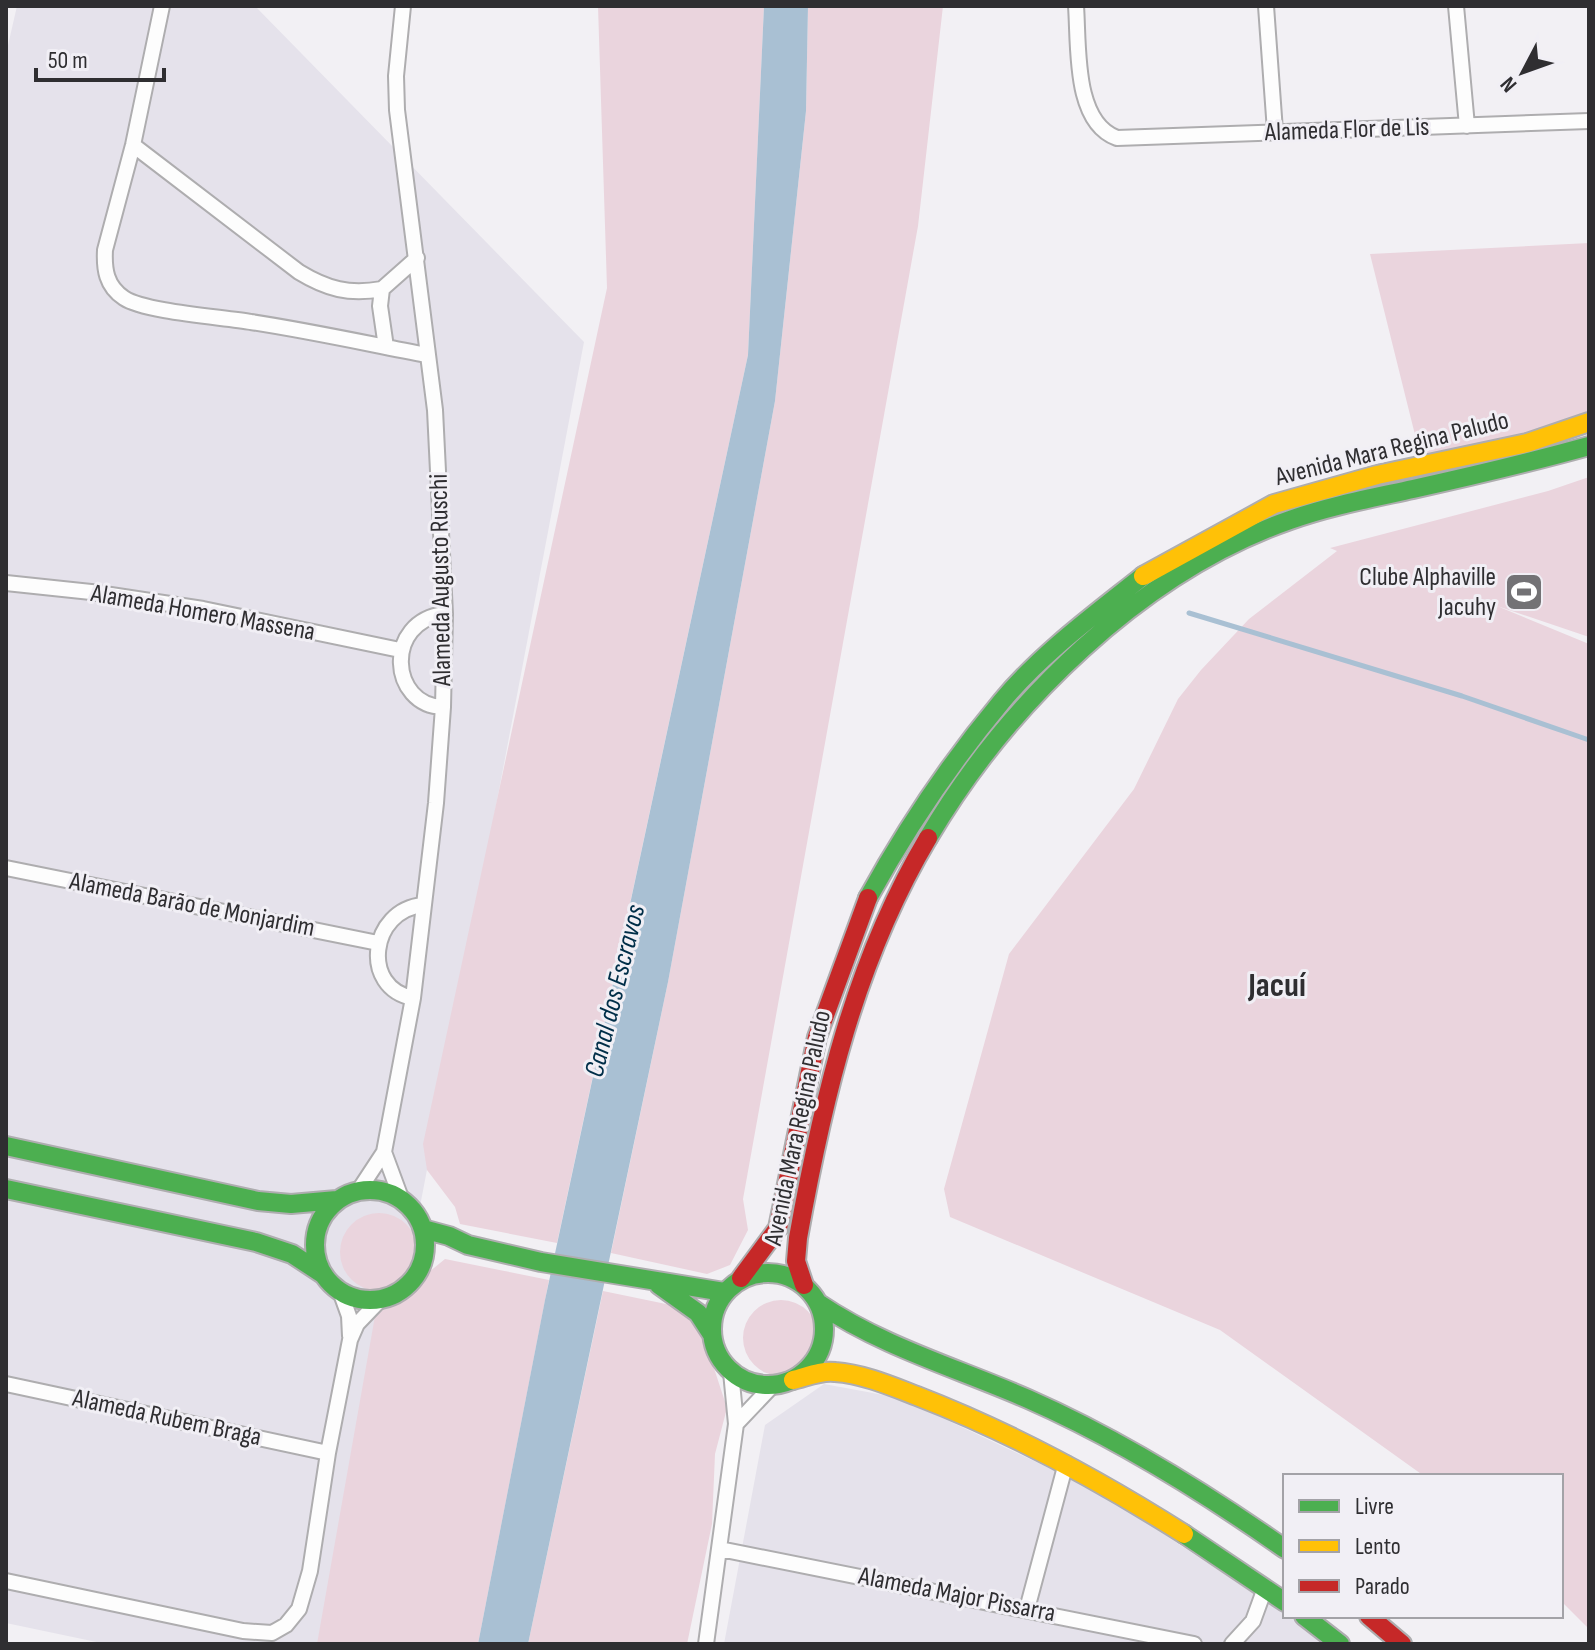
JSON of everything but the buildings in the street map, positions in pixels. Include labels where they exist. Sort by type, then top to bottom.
[{"type":"street","points":[[162,6],[133,145],[111,225],[104,266],[112,287],[123,297],[149,306],[427,355]]},
{"type":"street","name":"Alameda Augusto Ruschi","points":[[359,1190],[384,1152],[413,998],[436,803],[443,707],[445,614],[435,410],[397,110],[396,76],[403,6]]},
{"type":"street","name":"Alameda Flor de Lis","points":[[1076,6],[1084,94],[1091,115],[1106,134],[1117,138],[1589,121]]},
{"type":"street","points":[[1266,6],[1275,131]]},
{"type":"street","points":[[1456,6],[1467,126]]},
{"type":"street","points":[[133,145],[299,272],[321,285],[353,292],[382,289],[417,258]]},
{"type":"street","points":[[382,289],[380,306],[386,347]]},
{"type":"street","name":"Avenida Mara Regina Paludo","points":[[741,1278],[778,1228],[817,1037],[868,898],[905,831],[1003,700],[1064,639],[1144,575],[1274,504],[1377,475],[1527,443],[1589,422]]},
{"type":"street","name":"Avenida Mara Regina Paludo","points":[[804,1285],[796,1261],[801,1223],[829,1085],[867,956],[916,854],[972,769],[1018,712],[1079,652],[1158,589],[1253,534],[1325,509],[1550,458],[1589,446]]},
{"type":"street","name":"Alameda Homero Massena","points":[[6,583],[203,609],[400,650]]},
{"type":"street","points":[[443,707],[431,705],[409,689],[401,670],[400,650],[417,625],[445,614]]},
{"type":"street","name":"Alameda Barão de Monjardim","points":[[6,868],[378,943]]},
{"type":"street","points":[[413,998],[403,996],[382,975],[378,943],[393,918],[402,910],[423,905]]},
{"type":"street","points":[[6,1146],[258,1201],[291,1204],[337,1200],[359,1190],[381,1190],[401,1198]]},
{"type":"street","points":[[340,1291],[367,1300],[381,1299],[398,1292],[412,1281],[421,1266],[425,1249],[423,1229],[414,1212],[401,1198],[384,1152]]},
{"type":"street","points":[[6,1189],[256,1242],[292,1254],[324,1275],[340,1291],[349,1316],[350,1340]]},
{"type":"street","points":[[324,1275],[317,1260],[315,1243],[325,1212],[337,1200]]},
{"type":"street","points":[[423,1229],[468,1245],[541,1262],[724,1292]]},
{"type":"street","points":[[425,1249],[468,1245]]},
{"type":"street","points":[[1283,1548],[1232,1510],[1131,1451],[1028,1399],[891,1346],[840,1319],[818,1303],[804,1285],[780,1273],[741,1278],[724,1292],[716,1305],[711,1333],[714,1348],[731,1372],[744,1380],[773,1385],[830,1371],[869,1379],[942,1405],[1066,1463],[1164,1518],[1283,1601]]},
{"type":"street","points":[[656,1283],[698,1313],[711,1333]]},
{"type":"street","points":[[6,1581],[243,1631],[272,1633],[286,1625],[299,1609],[310,1571],[350,1340],[357,1324],[381,1299]]},
{"type":"street","points":[[793,1380],[813,1364],[819,1353],[824,1328],[818,1303]]},
{"type":"street","points":[[706,1644],[736,1424],[731,1372]]},
{"type":"street","name":"Alameda Rubem Braga","points":[[6,1384],[328,1453]]},
{"type":"street","points":[[736,1424],[773,1385]]},
{"type":"street","points":[[1027,1609],[1066,1463]]},
{"type":"street","name":"Alameda Major Pissarra","points":[[720,1549],[1194,1644]]},
{"type":"street","points":[[1232,1644],[1253,1621],[1265,1588]]},
{"type":"street","points":[[1307,1618],[1340,1644]]},
{"type":"street","points":[[1371,1618],[1402,1644]]},
{"type":"shaded area","points":[[17,6],[255,6],[584,342],[337,1644],[106,1644],[6,1623],[6,54]]},
{"type":"shaded area","points":[[598,6],[764,6],[748,355],[557,1243],[460,1224],[455,1207],[427,1170],[423,1144],[607,288]]},
{"type":"shaded area","points":[[808,6],[943,6],[918,226],[743,1199],[748,1230],[730,1265],[707,1274],[611,1253],[668,982],[775,401],[806,111]]},
{"type":"shaded area","points":[[1589,243],[1589,415],[1572,422],[1421,459],[1370,254]]},
{"type":"shaded area","points":[[1589,477],[1589,637],[1497,606],[1589,644],[1589,1629],[1563,1603],[1563,1474],[1421,1474],[1220,1330],[950,1217],[944,1189],[1009,954],[1134,789],[1178,699],[1201,670],[1249,619],[1337,551],[1330,548],[1548,491]]},
{"type":"shaded area","points":[[371,1213],[387,1213],[401,1219],[412,1230],[418,1252],[412,1274],[401,1285],[387,1291],[371,1291],[357,1285],[346,1274],[340,1260],[340,1244],[346,1230],[357,1219]]},
{"type":"shaded area","points":[[445,1259],[549,1280],[478,1644],[317,1644],[375,1316]]},
{"type":"shaded area","points":[[603,1291],[695,1310],[727,1408],[715,1454],[712,1524],[687,1644],[528,1644]]},
{"type":"shaded area","points":[[781,1300],[796,1303],[808,1311],[816,1323],[819,1338],[816,1353],[808,1365],[796,1373],[781,1376],[766,1373],[754,1365],[746,1353],[743,1338],[746,1323],[754,1311],[766,1303]]},
{"type":"shaded area","points":[[824,1384],[900,1398],[1100,1492],[1283,1613],[1283,1618],[1291,1618],[1330,1644],[724,1644],[765,1425]]},
{"type":"water","name":"Canal dos Escravos","points":[[764,6],[808,6],[806,111],[775,401],[668,982],[528,1644],[478,1644],[545,1300],[748,355]]},
{"type":"waterway","points":[[1189,613],[1462,696],[1589,740]]},
{"type":"traffic: fast","points":[[928,838],[960,788],[1038,692],[1083,648],[1131,608],[1182,573],[1235,543],[1305,515],[1589,446]]},
{"type":"traffic: fast","points":[[868,898],[930,796],[1002,701],[1051,651],[1143,576]]},
{"type":"traffic: fast","points":[[6,1146],[258,1201],[291,1204],[337,1200]]},
{"type":"traffic: fast","points":[[6,1189],[256,1242],[292,1254],[324,1275]]},
{"type":"traffic: fast","points":[[370,1190],[391,1194],[409,1206],[421,1224],[425,1245],[421,1266],[409,1284],[391,1296],[370,1300],[349,1296],[331,1284],[319,1266],[315,1245],[319,1224],[331,1206],[349,1194],[370,1190]]},
{"type":"traffic: fast","points":[[423,1229],[468,1245],[541,1262],[724,1292]]},
{"type":"traffic: fast","points":[[768,1273],[790,1277],[808,1289],[820,1307],[824,1329],[820,1351],[808,1369],[790,1381],[768,1385],[746,1381],[728,1369],[716,1351],[712,1329],[716,1307],[728,1289],[746,1277],[768,1273]]},
{"type":"traffic: fast","points":[[659,1285],[698,1313],[711,1333]]},
{"type":"traffic: fast","points":[[818,1303],[894,1345],[1028,1399],[1095,1431],[1192,1487],[1283,1548]]},
{"type":"traffic: fast","points":[[1184,1534],[1283,1601]]},
{"type":"traffic: fast","points":[[1307,1618],[1340,1644]]},
{"type":"traffic: slow","points":[[1143,576],[1274,504],[1377,475],[1527,443],[1589,422]]},
{"type":"traffic: slow","points":[[793,1380],[824,1372],[845,1373],[917,1396],[1054,1458],[1184,1534]]},
{"type":"traffic: jam","points":[[804,1285],[796,1261],[798,1238],[831,1082],[861,982],[880,933],[928,838]]},
{"type":"traffic: jam","points":[[741,1278],[778,1228],[817,1037],[868,898]]},
{"type":"traffic: jam","points":[[1371,1618],[1402,1644]]},
{"type":"place","name":"Clube Alphaville Jacuhy","points":[[1524,592]]},
{"type":"district","name":"Jacuí","points":[[1277,985]]}]
